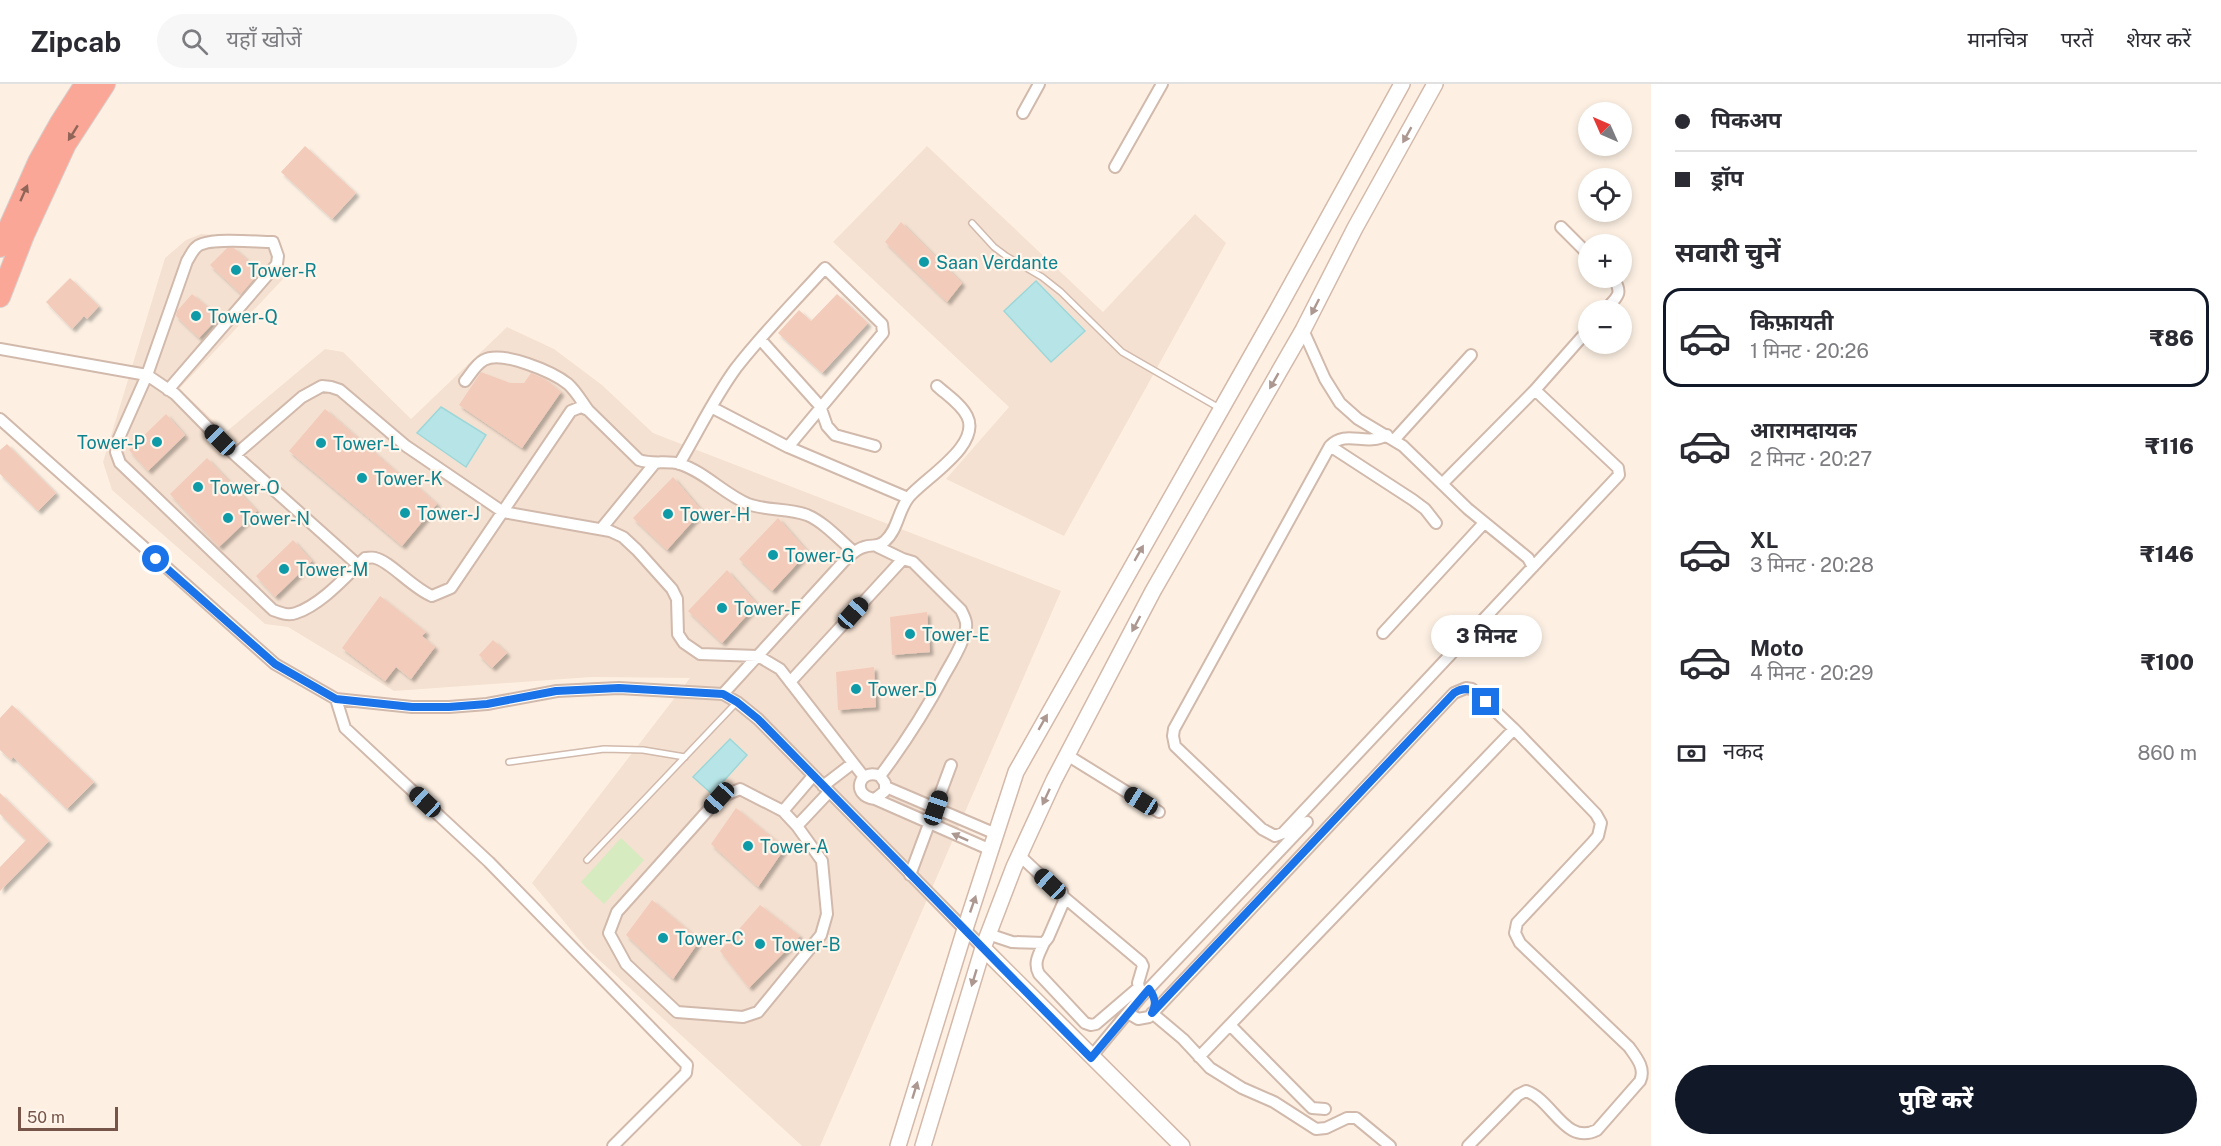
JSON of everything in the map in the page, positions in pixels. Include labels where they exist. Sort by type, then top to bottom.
[{"type":"highway","points":[[0,247],[38,162],[98,85]]},
{"type":"highway","points":[[0,296],[24,235],[66,144],[98,85]]},
{"type":"street","points":[[1023,113],[1038,84]]},
{"type":"street","points":[[1115,167],[1162,84]]},
{"type":"street","points":[[898,1146],[964,929],[1016,772],[1402,84]]},
{"type":"street","points":[[923,1146],[986,941],[1019,855],[1067,755],[1153,591],[1303,330],[1355,228],[1435,84]]},
{"type":"street","points":[[1561,227],[1578,244]]},
{"type":"street","points":[[168,390],[277,264],[278,256],[273,242],[212,242],[201,244],[193,250],[187,261],[147,375],[119,438],[116,452],[120,463],[273,610],[284,614],[294,614],[310,606],[365,558],[374,557],[385,563],[419,591],[432,596],[451,588],[572,411],[581,407],[588,410]]},
{"type":"street","points":[[679,464],[736,368],[825,268],[882,324],[883,333],[788,447]]},
{"type":"street","points":[[1303,330],[1325,379],[1340,403],[1358,419],[1403,446],[1484,523],[1528,558],[1533,567]]},
{"type":"street","points":[[760,339],[820,408],[826,426],[835,435],[875,446]]},
{"type":"street","points":[[1442,484],[1535,390],[1578,341]]},
{"type":"street","points":[[0,349],[147,375],[168,390],[235,455],[358,565]]},
{"type":"street","points":[[1471,355],[1391,438],[1373,441],[1342,437],[1336,439],[1330,446],[1174,729],[1175,746],[1262,830],[1275,836],[1283,833],[1620,472],[1535,390]]},
{"type":"street","points":[[465,381],[482,361],[489,358],[528,363],[553,373],[570,385],[588,410],[634,456],[645,462],[679,464],[692,469],[732,496],[749,504],[807,516],[817,521],[854,552]]},
{"type":"street","points":[[235,455],[302,397],[322,386],[340,390],[406,446],[503,513],[602,529],[623,537],[672,589],[677,599],[678,634],[684,643],[700,654],[758,656],[780,669],[864,777]]},
{"type":"street","points":[[878,547],[888,539],[908,498],[957,454],[968,435],[970,427],[964,412],[938,386]]},
{"type":"street","points":[[711,407],[788,447],[908,498]]},
{"type":"street","points":[[0,419],[275,664],[336,699],[412,707],[449,707],[487,704],[556,691],[619,688],[723,694],[737,702],[758,719],[964,929],[986,941],[1091,1058],[1182,1146]]},
{"type":"street","points":[[1330,446],[1425,508],[1436,523]]},
{"type":"street","points":[[602,529],[655,463]]},
{"type":"street","points":[[1383,633],[1484,523]]},
{"type":"street","points":[[723,694],[854,552],[865,546],[878,547],[913,562],[961,610],[966,620],[966,632],[912,734],[880,776]]},
{"type":"street","points":[[790,682],[903,559]]},
{"type":"street","points":[[1128,1014],[1145,1019],[1152,1013],[1454,693],[1466,688],[1472,689],[1596,814],[1601,823],[1598,836],[1517,923],[1515,933],[1520,944],[1629,1047],[1638,1059],[1643,1075],[1597,1130],[1585,1135],[1575,1132],[1535,1094],[1526,1091],[1518,1095],[1468,1146]]},
{"type":"street","points":[[336,699],[345,728],[489,862],[687,1065],[686,1073],[613,1146]]},
{"type":"street","points":[[1199,1057],[1514,729]]},
{"type":"street","points":[[1067,755],[1159,812]]},
{"type":"street","points":[[797,826],[826,789],[853,763]]},
{"type":"street","points":[[910,875],[951,765]]},
{"type":"street","points":[[991,850],[875,799],[867,798],[861,792],[860,784],[864,777],[872,773],[880,776],[886,787],[996,834]]},
{"type":"street","points":[[783,811],[813,776]]},
{"type":"street","points":[[875,799],[882,795],[886,787]]},
{"type":"street","points":[[740,789],[783,811],[797,826],[822,861],[827,914],[821,935],[758,1012],[743,1017],[677,1012],[626,964],[609,933],[617,912],[719,798],[740,789]]},
{"type":"street","points":[[1091,1058],[1128,1014],[1143,992],[1307,822]]},
{"type":"street","points":[[1019,855],[1062,892],[1065,898],[1141,962],[1143,992]]},
{"type":"street","points":[[1065,898],[1048,939],[1044,943],[1036,967],[1039,974],[1085,1023],[1091,1025],[1096,1024],[1143,992]]},
{"type":"street","points":[[986,941],[1044,943]]},
{"type":"street","points":[[1143,992],[1155,1001],[1156,1006],[1152,1013]]},
{"type":"street","points":[[1152,1013],[1183,1038],[1199,1057],[1223,1077],[1242,1088],[1274,1102],[1316,1129],[1326,1128],[1347,1118],[1356,1118],[1390,1146]]},
{"type":"street","points":[[1230,1025],[1312,1108],[1325,1109]]},
{"type":"lane","points":[[972,223],[994,247],[1042,277],[1060,292],[1122,352],[1221,409]]},
{"type":"lane","points":[[587,860],[737,702]]},
{"type":"lane","points":[[509,762],[604,749],[643,750],[685,757]]},
{"type":"shaded area","points":[[927,146],[1103,312],[1195,214],[1226,243],[1064,536],[946,479],[1009,407],[833,242]]},
{"type":"shaded area","points":[[201,234],[270,239],[282,251],[283,279],[179,389],[226,432],[325,349],[343,352],[411,419],[507,327],[554,349],[602,385],[653,433],[1061,591],[820,1146],[802,1146],[586,948],[532,883],[690,678],[592,677],[394,691],[288,627],[265,624],[112,490],[103,462],[165,258],[186,240]]},
{"type":"green space","points":[[621,838],[644,860],[604,904],[581,882]]},
{"type":"water","points":[[1036,281],[1085,331],[1051,362],[1004,311]]},
{"type":"water","points":[[441,407],[486,435],[466,467],[417,433]]},
{"type":"water","points":[[730,739],[747,755],[712,794],[693,777]]},
{"type":"building","points":[[305,146],[356,193],[332,219],[281,172]]},
{"type":"building","name":"Saan Verdante","points":[[901,222],[962,283],[947,302],[885,242]]},
{"type":"building","name":"Tower-R","points":[[227,248],[234,248],[260,272],[241,294],[210,265]]},
{"type":"building","points":[[70,278],[99,306],[87,319],[84,316],[72,329],[46,302]]},
{"type":"building","name":"Tower-Q","points":[[192,294],[219,317],[199,338],[176,316],[177,311]]},
{"type":"building","points":[[837,294],[868,323],[822,373],[778,333],[799,310],[811,321]]},
{"type":"building","points":[[481,372],[510,383],[524,383],[531,373],[545,379],[561,392],[522,448],[459,405]]},
{"type":"building","points":[[325,409],[407,481],[409,479],[437,504],[402,546],[289,451]]},
{"type":"building","name":"Tower-P","points":[[166,414],[185,435],[148,471],[129,450]]},
{"type":"building","points":[[7,444],[56,493],[38,511],[0,474],[0,450]]},
{"type":"building","points":[[207,458],[257,511],[219,547],[170,494]]},
{"type":"building","name":"Tower-H","points":[[673,477],[702,511],[667,550],[633,518]]},
{"type":"building","name":"Tower-G","points":[[778,518],[808,552],[772,591],[739,559]]},
{"type":"building","name":"Tower-M","points":[[293,540],[312,561],[275,597],[256,576]]},
{"type":"building","name":"Tower-F","points":[[727,570],[757,604],[722,643],[688,611]]},
{"type":"building","points":[[380,596],[426,632],[422,636],[435,647],[411,679],[396,667],[385,681],[342,648]]},
{"type":"building","name":"Tower-E","points":[[927,612],[930,652],[892,655],[890,617]]},
{"type":"building","points":[[493,640],[507,653],[492,668],[479,655]]},
{"type":"building","name":"Tower-D","points":[[874,667],[876,707],[838,710],[836,672]]},
{"type":"building","points":[[12,705],[94,782],[67,809],[13,757],[11,760],[0,750],[0,718]]},
{"type":"building","points":[[0,793],[49,841],[0,891],[0,867],[26,840],[0,814]]},
{"type":"building","name":"Tower-A","points":[[736,808],[785,848],[758,887],[711,844]]},
{"type":"building","name":"Tower-C","points":[[652,900],[700,940],[673,979],[626,935]]},
{"type":"building","name":"Tower-B","points":[[760,905],[800,936],[749,988],[720,951]]},
{"type":"place","name":"Saan Verdante","points":[[924,262]]},
{"type":"place","name":"Tower-R","points":[[236,270]]},
{"type":"place","name":"Tower-Q","points":[[196,316]]},
{"type":"place","name":"Tower-P","points":[[157,442]]},
{"type":"place","name":"Tower-L","points":[[321,443]]},
{"type":"place","name":"Tower-K","points":[[362,478]]},
{"type":"place","name":"Tower-O","points":[[198,487]]},
{"type":"place","name":"Tower-J","points":[[405,513]]},
{"type":"place","name":"Tower-H","points":[[668,514]]},
{"type":"place","name":"Tower-N","points":[[228,518]]},
{"type":"place","name":"Tower-G","points":[[773,555]]},
{"type":"place","name":"Tower-M","points":[[284,569]]},
{"type":"place","name":"Tower-F","points":[[722,608]]},
{"type":"place","name":"Tower-E","points":[[910,634]]},
{"type":"place","name":"Tower-D","points":[[856,689]]},
{"type":"place","name":"Tower-A","points":[[748,846]]},
{"type":"place","name":"Tower-C","points":[[663,938]]},
{"type":"place","name":"Tower-B","points":[[760,944]]},
{"type":"route","points":[[156,559],[275,664],[336,699],[412,707],[449,707],[487,704],[556,691],[619,688],[723,694],[758,719],[1091,1058],[1149,989],[1156,1006],[1152,1013],[1454,693],[1460,689],[1472,689],[1486,702]]}]
